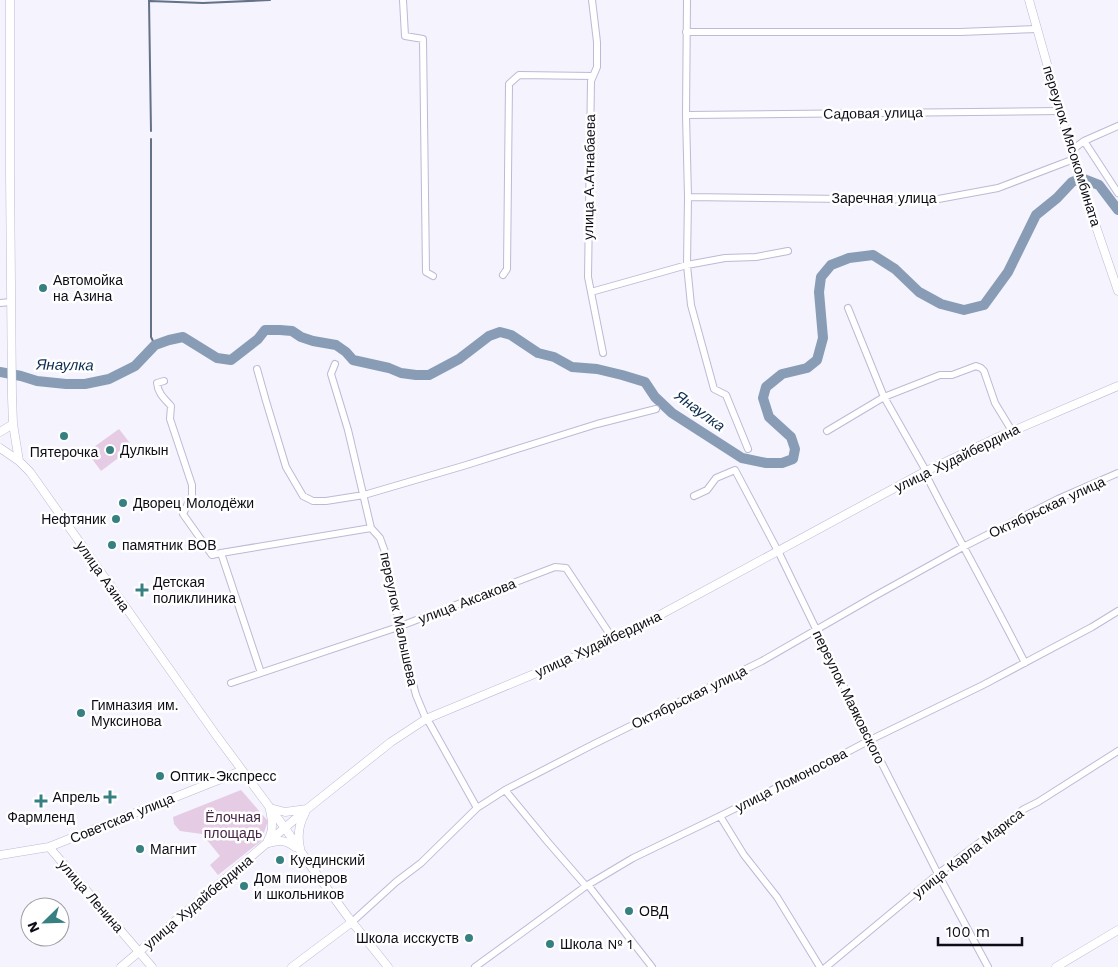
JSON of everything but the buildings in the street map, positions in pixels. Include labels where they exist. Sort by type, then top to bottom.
[{"type":"street","points":[[10,0],[12,397],[13,424],[19,461]]},
{"type":"street","points":[[403,0],[405,36],[423,39],[426,272],[433,276]]},
{"type":"street","name":"улица А.Атнабаева","points":[[592,0],[597,42],[597,67],[591,81],[588,277],[603,354]]},
{"type":"street","points":[[686,0],[687,265],[691,305],[714,389],[726,395],[748,449]]},
{"type":"street","name":"переулок Мясокомбината","points":[[1029,0],[1078,174],[1118,291]]},
{"type":"street","points":[[686,32],[960,32],[1037,29]]},
{"type":"street","points":[[502,275],[508,269],[509,84],[519,75],[593,76]]},
{"type":"street","name":"Садовая улица","points":[[686,115],[1060,111]]},
{"type":"street","points":[[1073,154],[1084,141],[1118,126]]},
{"type":"street","points":[[1084,141],[1118,193]]},
{"type":"street","name":"Заречная улица","points":[[688,197],[933,200],[998,188],[1073,154]]},
{"type":"street","points":[[591,292],[687,265],[725,258],[756,257],[788,251]]},
{"type":"street","points":[[0,302],[11,302]]},
{"type":"street","points":[[848,308],[884,397],[926,471],[926,476],[1025,663]]},
{"type":"street","name":"переулок Малышева","points":[[335,364],[331,374],[348,430],[371,528],[380,538],[385,552],[398,627],[416,695],[426,720],[477,808]]},
{"type":"street","points":[[827,431],[884,397],[940,375],[952,374],[976,366],[984,371],[995,404],[1012,431]]},
{"type":"street","points":[[258,369],[286,467],[303,496],[313,501],[326,501],[364,495],[597,424],[656,409]]},
{"type":"street","points":[[164,381],[157,383],[157,387],[163,398],[171,406],[170,419],[192,486],[192,494],[183,514],[212,555],[371,528]]},
{"type":"street","name":"улица Худайбердина","points":[[120,967],[307,809],[391,742],[426,720],[590,651],[926,471],[1012,431],[1118,386]]},
{"type":"street","points":[[0,432],[13,424]]},
{"type":"street","name":"улица Азина","points":[[0,448],[19,461],[34,478],[241,771],[285,828],[352,922],[388,967]]},
{"type":"street","name":"переулок Маяковского","points":[[694,496],[706,490],[716,478],[736,470],[778,551],[870,740],[988,967]]},
{"type":"street","name":"Октябрьская улица","points":[[292,967],[352,922],[396,882],[421,863],[477,808],[505,790],[762,661],[963,547],[1058,499],[1118,473]]},
{"type":"street","points":[[221,554],[261,673]]},
{"type":"street","name":"улица Аксакова","points":[[231,683],[398,627],[556,567],[566,568],[613,639]]},
{"type":"street","name":"улица Ломоносова","points":[[475,967],[587,886],[633,858],[1025,663],[1118,611]]},
{"type":"street","name":"улица Карла Маркса","points":[[826,967],[938,874],[1024,809],[1118,751]]},
{"type":"street","name":"Советская улица","points":[[0,855],[49,847],[241,771]]},
{"type":"street","points":[[505,790],[546,842],[587,886],[652,967]]},
{"type":"street","points":[[265,845],[272,831],[269,808],[285,812],[307,809]]},
{"type":"street","points":[[301,851],[298,836],[302,819],[307,809]]},
{"type":"street","points":[[720,816],[744,855],[777,897],[820,967]]},
{"type":"street","points":[[265,845],[274,842],[289,842],[301,851]]},
{"type":"street","name":"улица Ленина","points":[[49,847],[152,967]]},
{"type":"street","points":[[1056,967],[1118,930]]},
{"type":"green space","name":"Дулкын","points":[[119,429],[133,447],[101,471],[87,452]]},
{"type":"green space","name":"Ёлочная площадь","points":[[241,790],[268,821],[261,841],[218,875],[210,865],[220,856],[202,834],[180,831],[174,824],[173,817]]},
{"type":"waterway","points":[[149,0],[151,131]]},
{"type":"waterway","points":[[150,1],[203,3],[270,0]]},
{"type":"waterway","points":[[151,139],[151,337],[155,345]]},
{"type":"waterway","name":"Янаулка","points":[[0,372],[37,381],[85,384],[109,379],[135,366],[155,345],[169,340],[183,337],[217,358],[231,360],[258,339],[265,330],[280,330],[292,331],[301,337],[313,341],[336,345],[353,360],[389,368],[401,373],[429,375],[459,359],[489,336],[500,332],[511,335],[538,353],[554,357],[572,367],[597,369],[645,382],[655,397],[672,413],[742,458],[766,463],[782,463],[793,459],[795,449],[791,437],[769,417],[763,398],[766,387],[782,374],[807,368],[817,360],[823,338],[819,292],[821,277],[831,265],[849,258],[873,255],[895,269],[919,292],[941,304],[964,310],[984,305],[1008,272],[1036,215],[1057,198],[1072,182],[1081,178],[1099,185],[1118,210]]},
{"type":"place","name":"Автомойка на Азина","points":[[43,288]]},
{"type":"place","name":"Пятерочка","points":[[64,436]]},
{"type":"place","name":"Дулкын","points":[[110,450]]},
{"type":"place","name":"Дворец Молодёжи","points":[[123,503]]},
{"type":"place","name":"Нефтяник","points":[[116,519]]},
{"type":"place","name":"памятник ВОВ","points":[[112,545]]},
{"type":"place","name":"Детская поликлиника","points":[[142,590]]},
{"type":"place","name":"Гимназия им. Муксинова","points":[[81,713]]},
{"type":"place","name":"Оптик-Экспресс","points":[[160,776]]},
{"type":"place","name":"Апрель","points":[[110,797]]},
{"type":"place","name":"Фармленд","points":[[41,801]]},
{"type":"place","name":"Магнит","points":[[140,849]]},
{"type":"place","name":"Куединский","points":[[280,860]]},
{"type":"place","name":"Дом пионеров и школьников","points":[[244,886]]},
{"type":"place","name":"ОВД","points":[[629,911]]},
{"type":"place","name":"Школа исскуств","points":[[469,938]]},
{"type":"place","name":"Школа № 1","points":[[550,944]]}]
